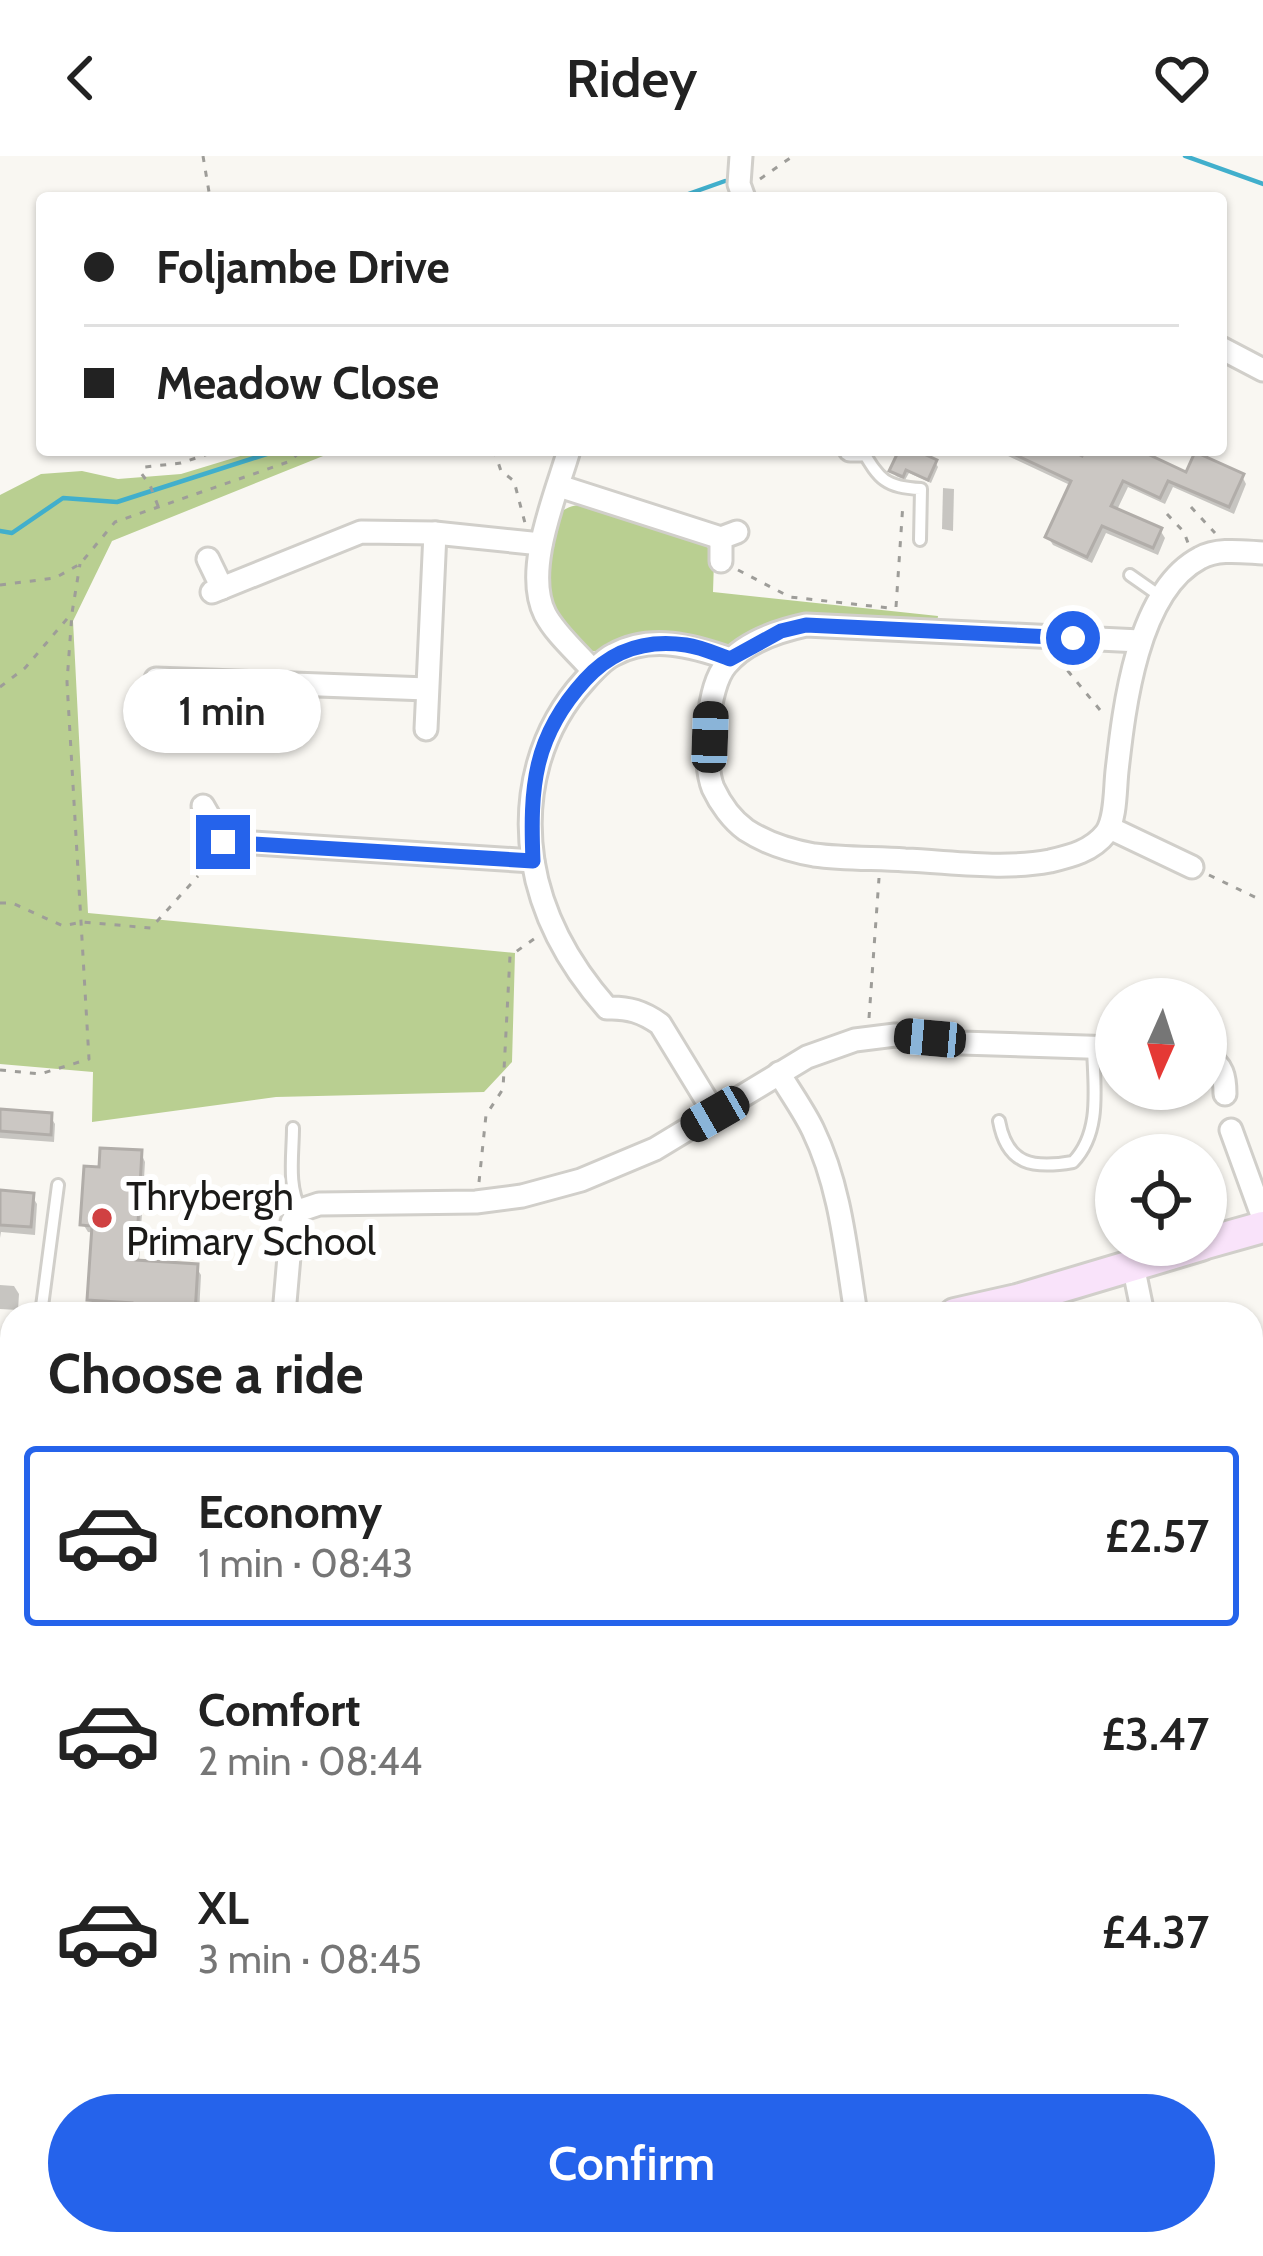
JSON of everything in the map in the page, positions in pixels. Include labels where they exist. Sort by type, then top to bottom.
[{"type":"street","points":[[740,156],[742,191]]},
{"type":"street","points":[[1227,351],[1263,370]]},
{"type":"street","points":[[567,456],[559,487],[533,543],[538,599],[548,619],[593,671]]},
{"type":"street","points":[[559,487],[729,535],[721,561]]},
{"type":"street","points":[[208,559],[217,590],[361,532],[435,533],[533,543]]},
{"type":"street","points":[[426,729],[435,533]]},
{"type":"street","points":[[1140,641],[806,625],[781,631],[730,659],[717,676],[708,768],[713,788],[744,829],[788,849],[816,855],[1008,865],[1079,853],[1095,845],[1110,828],[1121,736],[1140,641],[1168,589],[1201,557],[1220,552],[1263,553]]},
{"type":"street","points":[[715,1114],[660,1024],[626,1007],[608,1008],[575,969],[554,928],[533,861],[531,814],[548,730],[565,702],[612,655],[664,644],[689,645],[730,659]]},
{"type":"street","points":[[156,679],[427,689]]},
{"type":"street","points":[[203,806],[217,851],[533,861]]},
{"type":"street","points":[[1110,828],[1192,867]]},
{"type":"street","points":[[285,1302],[292,1222],[301,1210],[319,1204],[476,1202],[581,1180],[655,1149],[820,1052],[867,1039],[895,1035],[962,1043],[1095,1046]]},
{"type":"street","points":[[779,1073],[813,1130],[832,1179],[854,1302]]},
{"type":"street","points":[[1227,1235],[1263,1222],[1231,1130]]},
{"type":"street","points":[[1008,1302],[1129,1266]]},
{"type":"street","points":[[1132,1266],[1140,1302]]},
{"type":"lane","points":[[865,456],[878,476],[893,487],[921,489],[920,540]]},
{"type":"lane","points":[[1130,575],[1163,598]]},
{"type":"lane","points":[[999,1121],[1004,1144],[1016,1157],[1034,1163],[1073,1162],[1090,1141],[1095,1109]]},
{"type":"lane","points":[[293,1128],[293,1187],[301,1210]]},
{"type":"lane","points":[[43,1302],[58,1185]]},
{"type":"path","points":[[203,156],[209,192]]},
{"type":"path","points":[[742,191],[793,156]]},
{"type":"path","points":[[158,506],[141,473],[145,467],[202,456]]},
{"type":"path","points":[[0,585],[56,578],[80,564],[115,523],[296,456]]},
{"type":"path","points":[[496,456],[501,472],[514,482],[533,543]]},
{"type":"path","points":[[721,561],[790,597],[896,609],[904,488]]},
{"type":"path","points":[[1191,507],[1214,530],[1220,552]]},
{"type":"path","points":[[1167,514],[1184,532],[1195,562]]},
{"type":"path","points":[[0,1070],[40,1074],[89,1059],[68,682],[80,564]]},
{"type":"path","points":[[0,687],[25,668],[72,613]]},
{"type":"path","points":[[1039,636],[1121,736]]},
{"type":"path","points":[[0,903],[12,903],[63,926],[82,922],[151,928],[217,851]]},
{"type":"path","points":[[867,1039],[880,859]]},
{"type":"path","points":[[1192,867],[1263,901]]},
{"type":"path","points":[[476,1202],[486,1115],[503,1089],[510,956],[554,928]]},
{"type":"green space","points":[[240,456],[323,456],[112,541],[73,621],[88,913],[515,953],[512,1062],[484,1092],[276,1097],[92,1122],[93,1072],[0,1064],[0,495],[41,474],[82,471],[118,479],[181,474]]},
{"type":"green space","points":[[585,504],[706,544],[714,561],[713,592],[938,616],[937,623],[788,618],[722,647],[666,634],[603,651],[585,649],[563,626],[545,590],[556,520],[564,510]]},
{"type":"building","points":[[896,456],[937,460],[928,480],[906,470],[903,477],[889,471]]},
{"type":"building","points":[[1018,456],[1152,456],[1186,472],[1193,456],[1204,456],[1244,474],[1229,507],[1168,481],[1160,498],[1123,481],[1111,506],[1162,528],[1153,548],[1102,526],[1087,557],[1045,537],[1071,481]]},
{"type":"building","points":[[0,1109],[52,1113],[51,1135],[0,1131]]},
{"type":"building","points":[[100,1148],[142,1150],[136,1260],[198,1264],[196,1302],[87,1300],[92,1226],[80,1225],[84,1166],[99,1167]]},
{"type":"building","points":[[0,1190],[34,1193],[31,1227],[0,1225]]},
{"type":"waterway","points":[[1185,156],[1263,184]]},
{"type":"waterway","points":[[694,192],[725,181]]},
{"type":"waterway","points":[[0,531],[12,533],[63,498],[117,502],[260,456]]},
{"type":"place","name":"Thrybergh Primary School","points":[[102,1218]]},
{"type":"route","points":[[223,842],[533,861],[531,814],[548,730],[593,671],[612,655],[637,647],[689,645],[730,659],[754,643],[806,625],[1073,638]]}]
